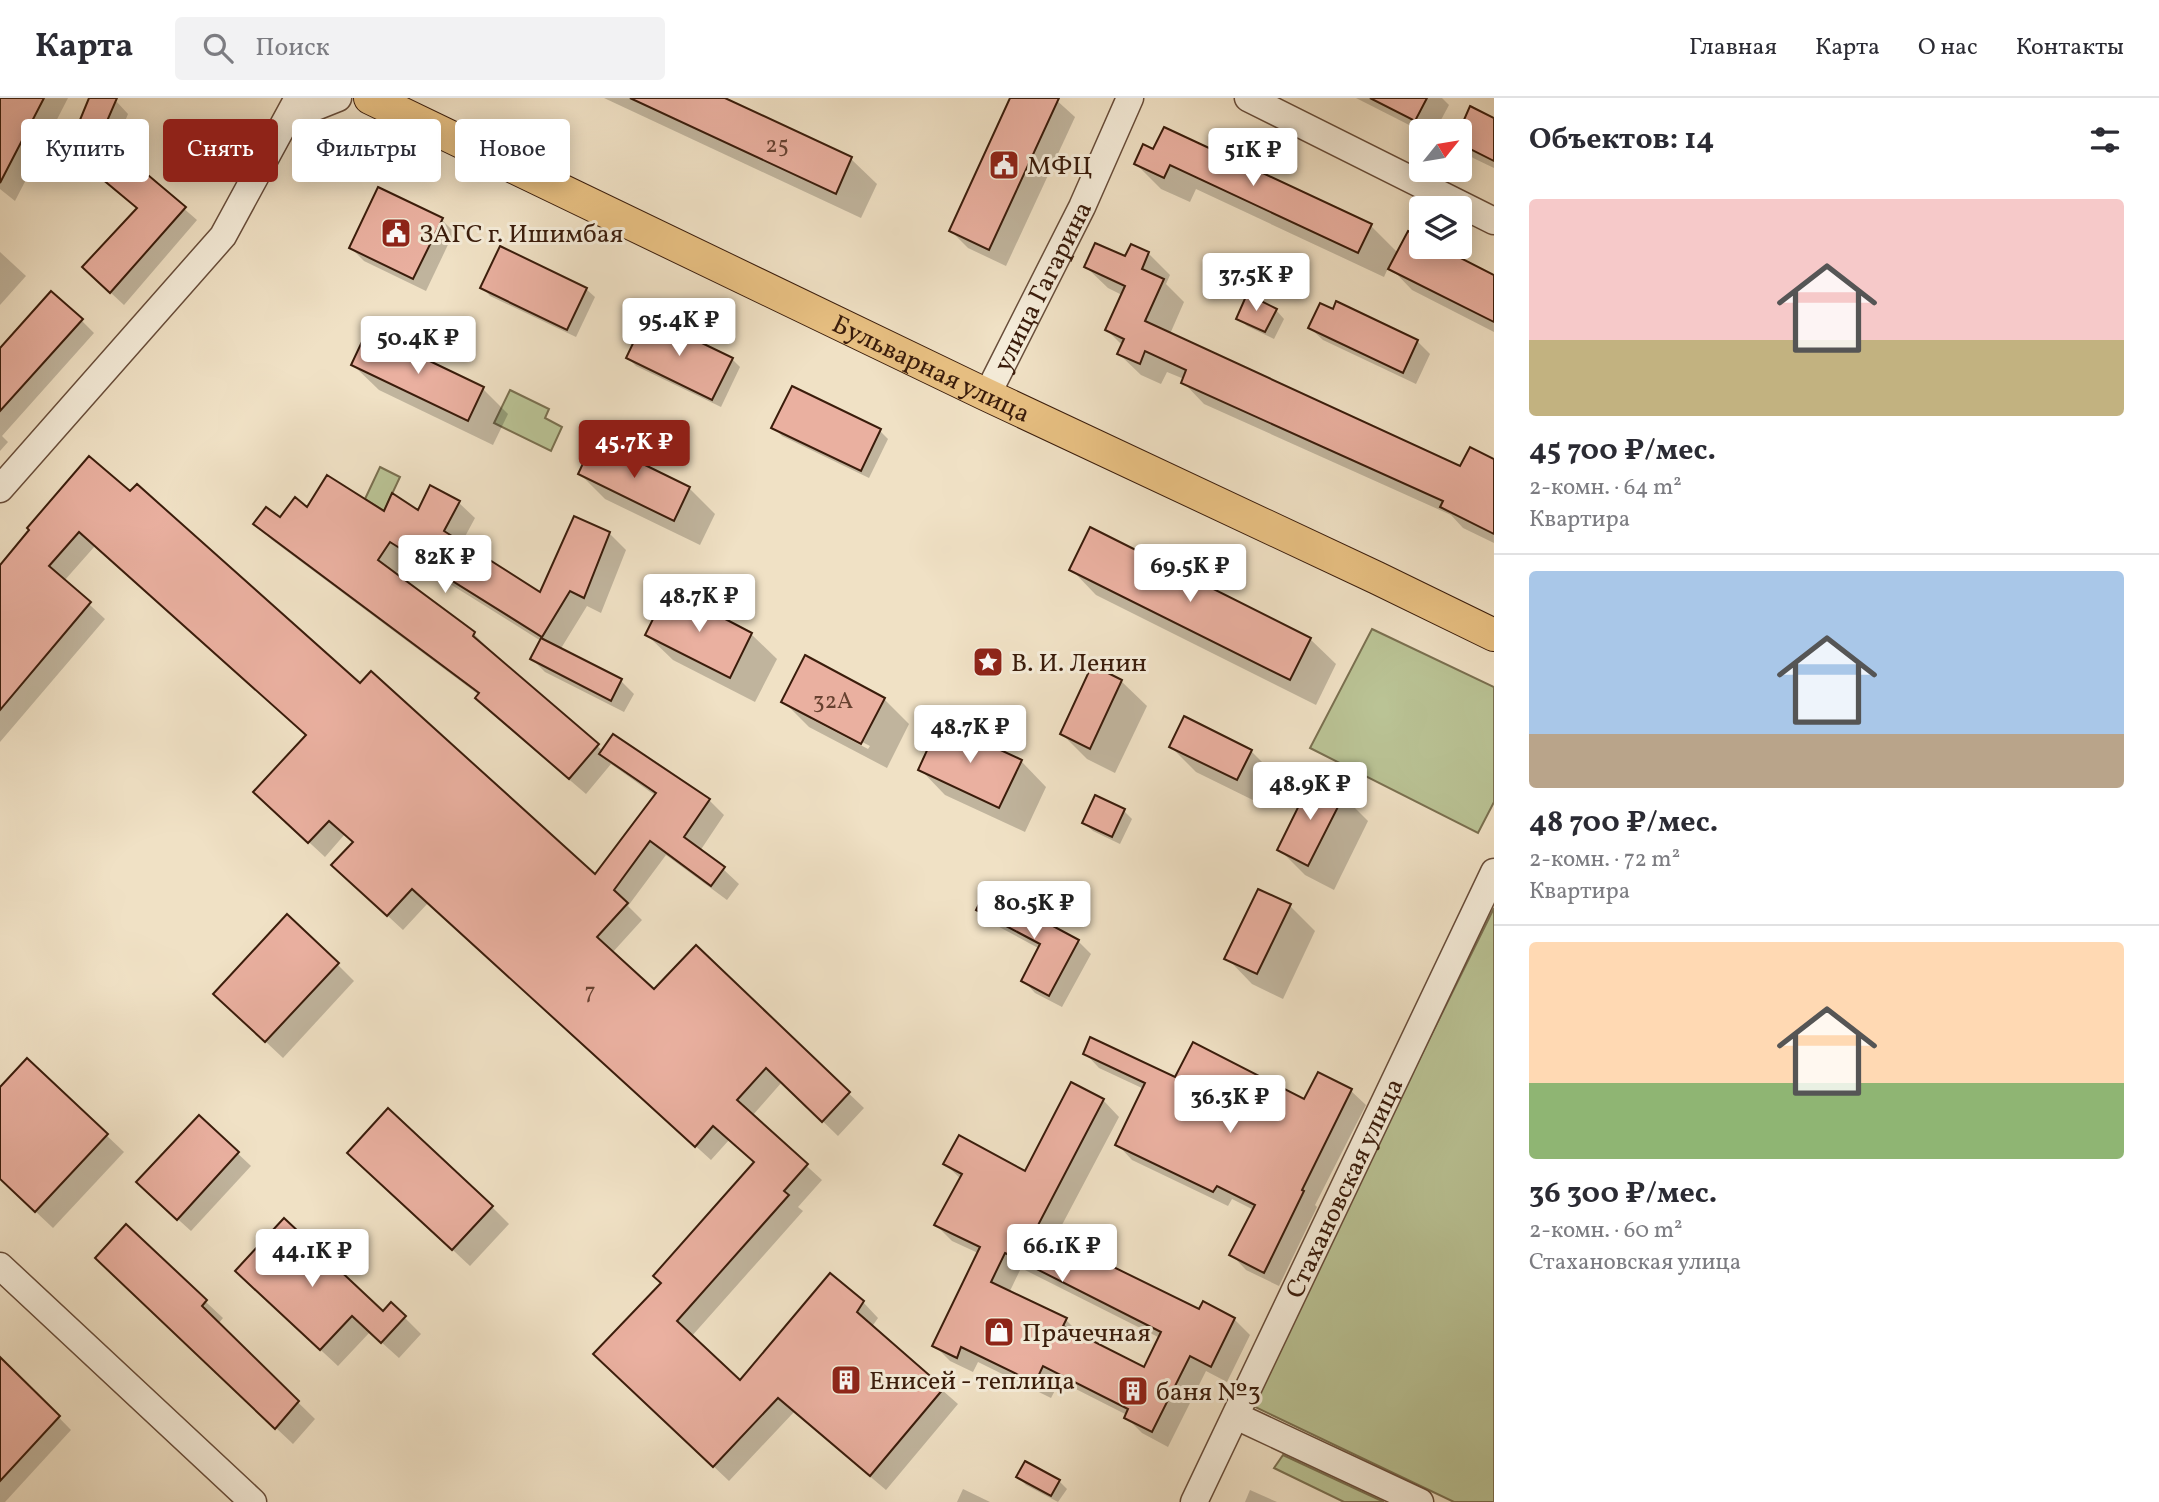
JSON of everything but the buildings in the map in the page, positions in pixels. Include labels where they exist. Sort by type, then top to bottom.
[{"type":"main road","name":"Бульварная улица","points":[[370,98],[1494,635]]},
{"type":"street","points":[[0,489],[223,236],[293,108],[338,98]]},
{"type":"street","name":"улица Гагарина","points":[[987,395],[1082,207],[1130,98]]},
{"type":"street","points":[[1248,98],[1494,221]]},
{"type":"street","name":"Стахановская улица","points":[[1194,1502],[1494,873]]},
{"type":"street","points":[[0,1266],[253,1502]]},
{"type":"street","points":[[1236,1416],[1420,1502]]},
{"type":"green space","points":[[510,390],[549,409],[545,418],[562,427],[551,451],[494,423]]},
{"type":"green space","points":[[380,467],[400,477],[384,511],[365,499]]},
{"type":"green space","points":[[1372,629],[1494,687],[1494,802],[1478,833],[1310,748]]},
{"type":"green space","points":[[1494,908],[1494,1502],[1454,1502],[1249,1404]]},
{"type":"green space","points":[[1283,1455],[1384,1502],[1344,1502],[1274,1468]]},
{"type":"place","name":"МФЦ","points":[[1004,165]]},
{"type":"place","name":"ЗАГС г. Ишимбая","points":[[396,233]]},
{"type":"place","name":"В. И. Ленин","points":[[988,662]]},
{"type":"place","name":"Прачечная","points":[[999,1332]]},
{"type":"place","name":"Енисей - теплица","points":[[846,1380]]},
{"type":"place","name":"баня №3","points":[[1133,1391]]}]
